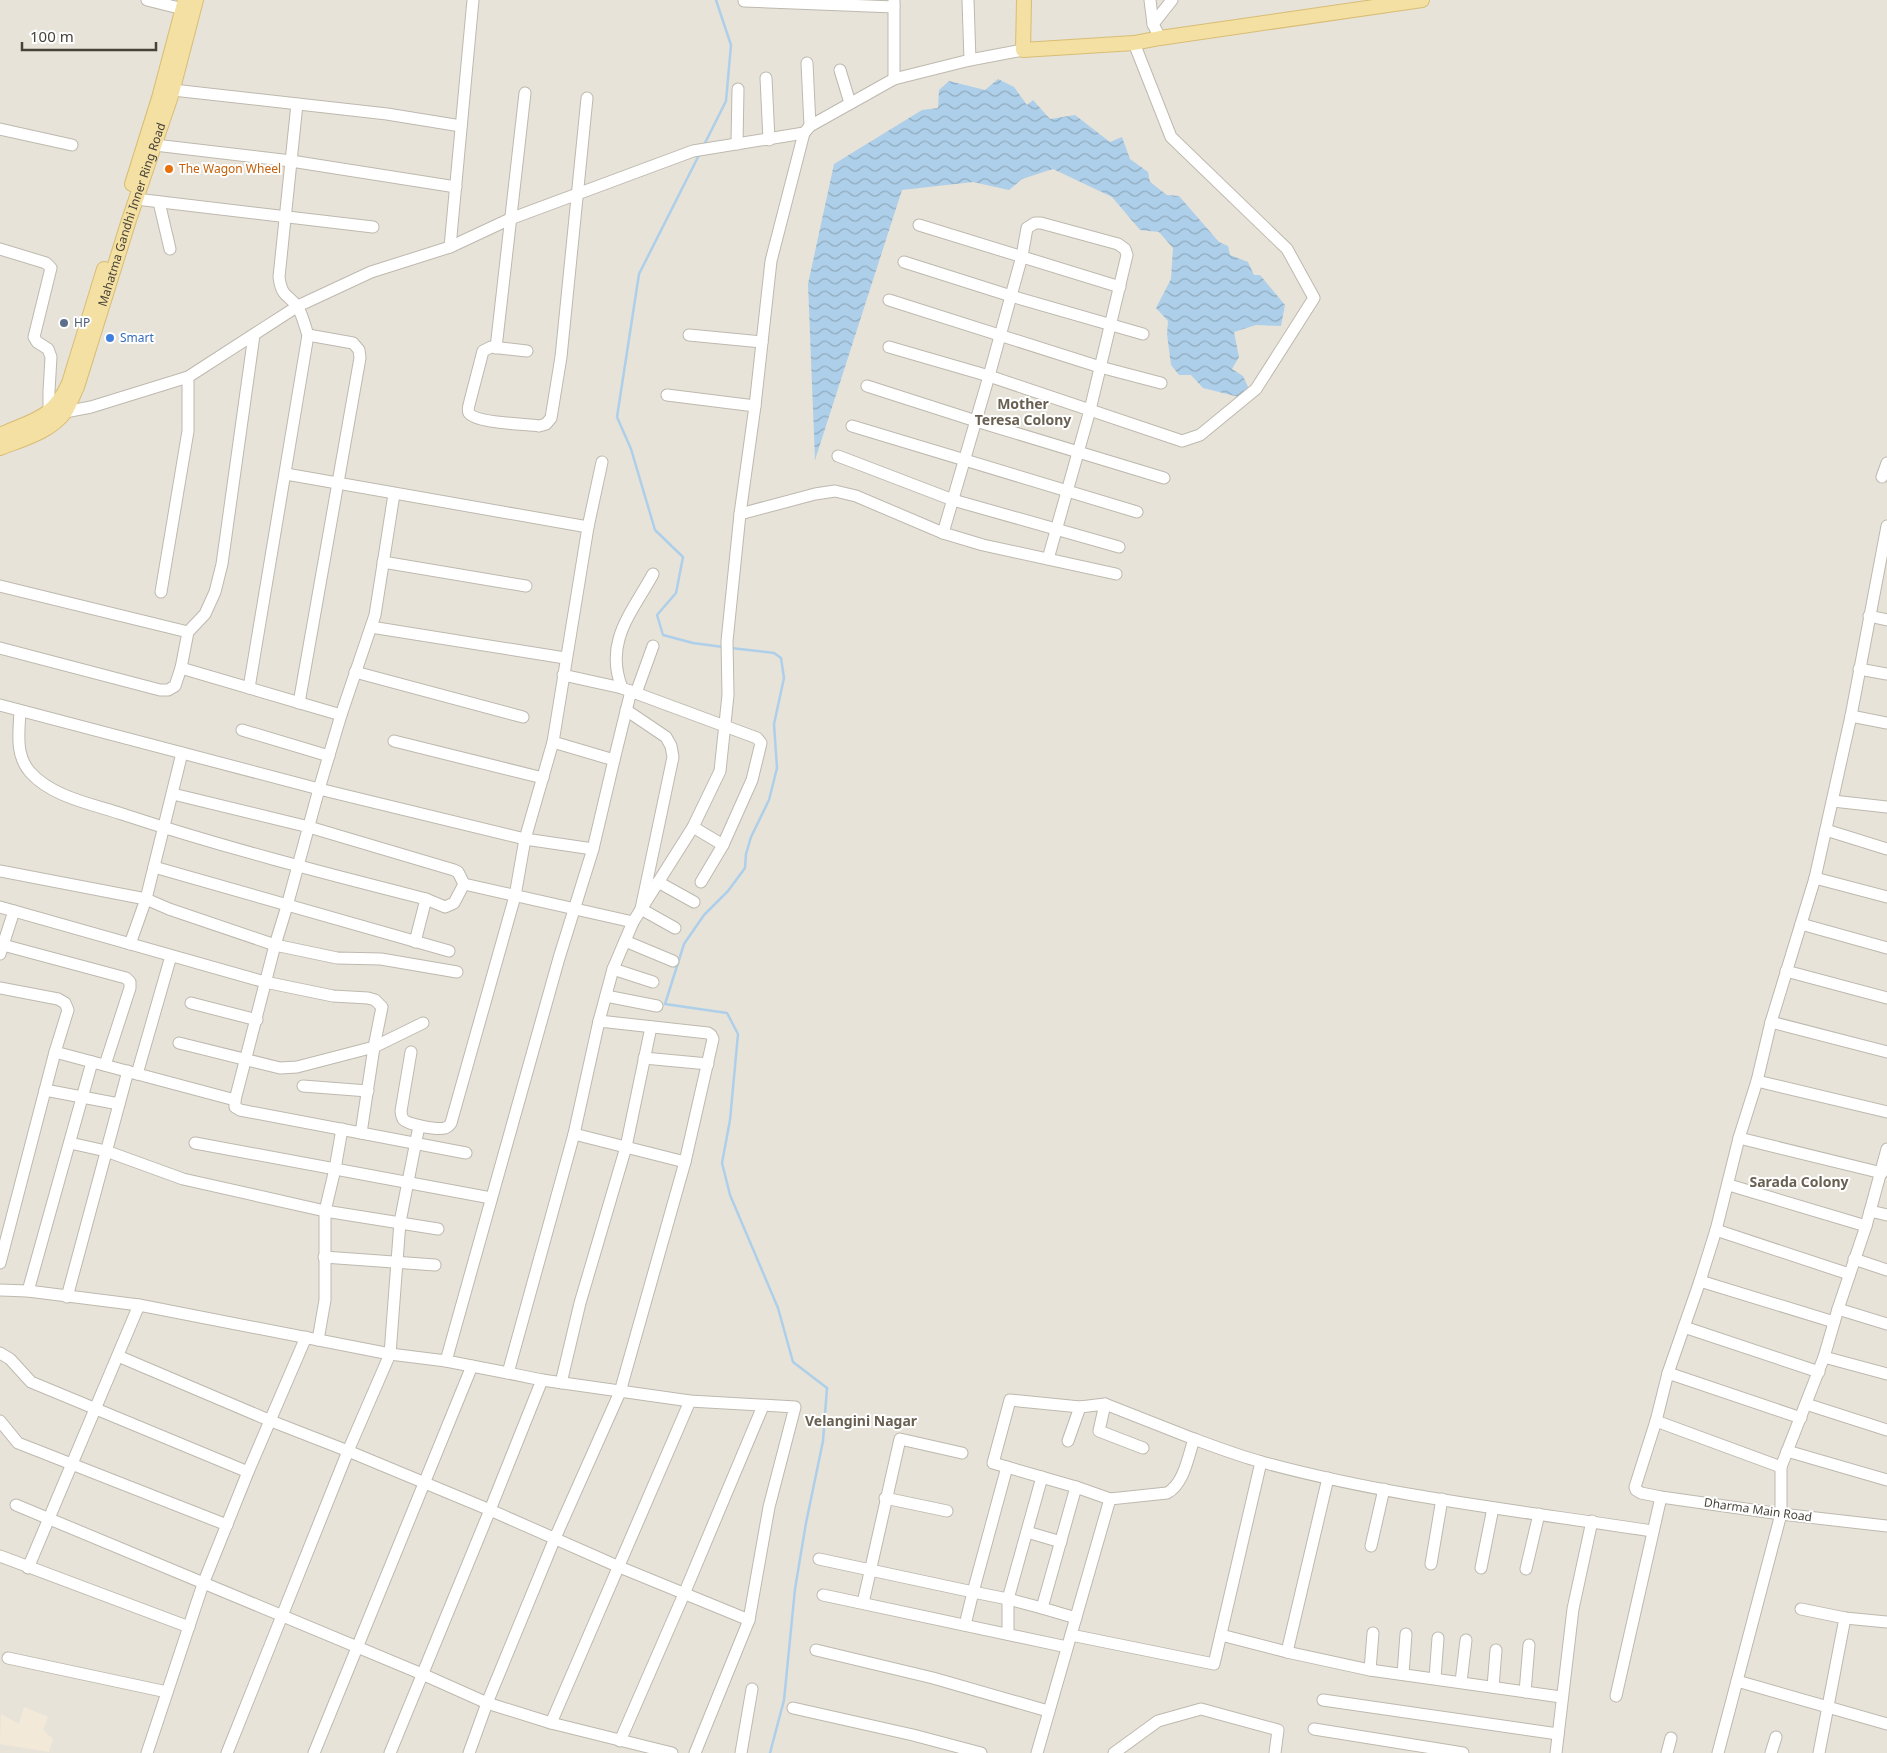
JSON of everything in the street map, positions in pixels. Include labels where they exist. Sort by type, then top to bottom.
[{"type":"main road","name":"Mahatma Gandhi Inner Ring Road","points":[[56,411],[80,377],[136,199],[173,90],[196,0]]},
{"type":"main road","points":[[1024,0],[1023,50],[1134,43],[1401,1],[1422,0]]},
{"type":"main road","name":"Mahatma Gandhi Inner Ring Road","points":[[0,448],[53,425],[56,411],[72,373],[156,106],[184,5]]},
{"type":"main road","points":[[0,434],[56,411]]},
{"type":"street","points":[[147,0],[184,5]]},
{"type":"street","points":[[450,247],[473,0]]},
{"type":"street","points":[[968,0],[970,60]]},
{"type":"street","points":[[1150,0],[1153,24],[1160,38]]},
{"type":"street","points":[[1153,24],[1172,0]]},
{"type":"street","points":[[744,1],[894,3],[894,79]]},
{"type":"street","points":[[889,347],[989,376],[1182,441],[1200,435],[1256,389],[1314,298],[1287,249],[1171,137],[1134,43]]},
{"type":"street","points":[[0,249],[46,263],[51,268],[34,337],[37,342],[48,349],[51,357],[48,391],[56,411],[91,406],[188,377],[298,306],[371,272],[450,247],[510,219],[693,151],[769,140],[807,129],[894,79],[970,60],[1023,50]]},
{"type":"street","points":[[508,1372],[574,1134],[599,1020],[614,969],[633,922],[693,827],[720,771],[728,695],[727,641],[740,514],[755,406],[771,261],[807,129],[807,63]]},
{"type":"street","points":[[840,70],[850,103]]},
{"type":"street","points":[[766,78],[769,140]]},
{"type":"street","points":[[737,144],[738,89]]},
{"type":"street","points":[[173,90],[387,114],[462,126]]},
{"type":"street","points":[[496,348],[525,93]]},
{"type":"street","points":[[527,351],[486,348],[481,354],[468,410],[470,415],[485,420],[539,426],[546,424],[551,418],[561,357],[587,98]]},
{"type":"street","points":[[249,688],[308,336],[298,306],[285,296],[280,287],[279,277],[297,104]]},
{"type":"street","points":[[0,129],[72,145]]},
{"type":"street","points":[[155,145],[291,161],[456,187]]},
{"type":"street","points":[[136,199],[374,227]]},
{"type":"street","points":[[159,202],[170,249]]},
{"type":"street","points":[[942,533],[989,376],[1022,256],[1027,228],[1035,223],[1041,223],[1118,244],[1125,248],[1127,255],[1090,410],[1048,559]]},
{"type":"street","points":[[919,225],[1120,287]]},
{"type":"street","points":[[904,262],[1011,296],[1143,334]]},
{"type":"street","points":[[889,300],[1100,366],[1161,383]]},
{"type":"street","points":[[0,648],[160,690],[168,690],[175,686],[181,668],[188,632],[205,614],[215,592],[222,564],[254,335]]},
{"type":"street","points":[[690,335],[762,342]]},
{"type":"street","points":[[299,703],[360,358],[359,350],[353,343],[308,336]]},
{"type":"street","points":[[161,592],[188,431],[188,377]]},
{"type":"street","points":[[867,386],[1164,478]]},
{"type":"street","points":[[667,395],[755,406]]},
{"type":"street","points":[[852,426],[1138,512]]},
{"type":"street","points":[[838,456],[952,500],[1119,547]]},
{"type":"street","points":[[411,1052],[401,1111],[402,1118],[407,1123],[419,1126],[447,1127],[451,1123],[515,896],[525,839],[553,742],[588,527],[602,462]]},
{"type":"street","points":[[1882,477],[1887,463]]},
{"type":"street","points":[[286,474],[588,527]]},
{"type":"street","points":[[740,514],[815,494],[835,491],[856,496],[942,533],[983,545],[1116,574]]},
{"type":"street","points":[[394,494],[375,615],[328,756],[297,866],[288,906],[265,982],[257,1020],[235,1100],[235,1107],[240,1110],[466,1153]]},
{"type":"street","points":[[1780,1467],[1656,1421],[1668,1373],[1716,1230],[1729,1185],[1739,1138],[1757,1082],[1771,1022],[1815,878],[1851,716],[1869,616],[1883,571],[1887,526]]},
{"type":"street","points":[[383,562],[526,586]]},
{"type":"street","points":[[630,691],[616,674],[614,663],[617,642],[653,574]]},
{"type":"street","points":[[0,586],[188,632]]},
{"type":"street","points":[[1869,616],[1887,620]]},
{"type":"street","points":[[371,626],[566,658]]},
{"type":"street","points":[[446,1361],[559,958],[593,849],[630,691],[653,646]]},
{"type":"street","points":[[181,668],[341,715]]},
{"type":"street","points":[[1859,669],[1887,674]]},
{"type":"street","points":[[355,672],[523,717]]},
{"type":"street","points":[[563,675],[630,691],[757,738],[761,743],[752,780],[723,845],[701,882]]},
{"type":"street","points":[[0,706],[319,789],[525,839],[593,849]]},
{"type":"street","points":[[626,710],[666,737],[674,757],[641,909]]},
{"type":"street","points":[[20,711],[19,744],[21,761],[40,782],[67,796],[164,828],[297,866],[426,899],[445,907],[454,903],[464,884]]},
{"type":"street","points":[[1851,716],[1887,723]]},
{"type":"street","points":[[242,730],[328,756]]},
{"type":"street","points":[[394,742],[543,778]]},
{"type":"street","points":[[553,742],[614,760]]},
{"type":"street","points":[[130,944],[146,899],[182,753]]},
{"type":"street","points":[[173,794],[309,827],[454,870],[458,872],[464,884]]},
{"type":"street","points":[[1833,801],[1887,807]]},
{"type":"street","points":[[693,827],[723,845]]},
{"type":"street","points":[[1826,830],[1887,849]]},
{"type":"street","points":[[154,867],[449,951]]},
{"type":"street","points":[[0,871],[146,899],[169,909],[275,945],[337,958],[381,959],[457,972]]},
{"type":"street","points":[[1815,878],[1887,897]]},
{"type":"street","points":[[658,882],[694,902]]},
{"type":"street","points":[[464,884],[633,922]]},
{"type":"street","points":[[415,942],[426,899]]},
{"type":"street","points":[[0,907],[265,982],[334,996],[376,1000],[380,1004],[382,1011],[374,1047],[362,1133]]},
{"type":"street","points":[[641,909],[675,928]]},
{"type":"street","points":[[14,911],[1,950],[126,978],[130,982],[130,988],[105,1065]]},
{"type":"street","points":[[1801,924],[1887,948]]},
{"type":"street","points":[[625,941],[673,961]]},
{"type":"street","points":[[67,1297],[119,1104],[132,1073],[172,956]]},
{"type":"street","points":[[614,969],[653,982]]},
{"type":"street","points":[[1786,972],[1887,998]]},
{"type":"street","points":[[0,988],[58,999],[64,1003],[68,1010],[55,1052],[0,1264]]},
{"type":"street","points":[[606,996],[658,1006]]},
{"type":"street","points":[[191,1003],[257,1020]]},
{"type":"street","points":[[469,1753],[487,1703],[555,1538],[620,1392],[685,1162],[713,1039],[711,1035],[599,1020]]},
{"type":"street","points":[[1771,1022],[1887,1052]]},
{"type":"street","points":[[179,1043],[288,1069],[374,1047],[424,1023]]},
{"type":"street","points":[[560,1383],[580,1303],[626,1147],[651,1027]]},
{"type":"street","points":[[55,1052],[235,1100]]},
{"type":"street","points":[[644,1058],[708,1064]]},
{"type":"street","points":[[28,1291],[92,1062]]},
{"type":"street","points":[[1757,1082],[1887,1112]]},
{"type":"street","points":[[303,1086],[368,1091]]},
{"type":"street","points":[[45,1090],[119,1104]]},
{"type":"street","points":[[226,1753],[348,1451],[390,1354],[400,1222],[414,1143],[419,1126]]},
{"type":"street","points":[[318,1340],[325,1300],[325,1211],[342,1129]]},
{"type":"street","points":[[574,1134],[685,1162]]},
{"type":"street","points":[[1739,1138],[1884,1168]]},
{"type":"street","points":[[70,1143],[106,1151],[183,1179],[325,1211],[438,1229]]},
{"type":"street","points":[[194,1143],[491,1198]]},
{"type":"street","points":[[1718,1753],[1781,1514],[1780,1467],[1819,1372],[1884,1168],[1887,1148]]},
{"type":"street","points":[[1729,1185],[1866,1226]]},
{"type":"street","points":[[1870,1211],[1887,1215]]},
{"type":"street","points":[[1716,1230],[1849,1274]]},
{"type":"street","points":[[324,1257],[435,1265]]},
{"type":"street","points":[[1854,1260],[1887,1270]]},
{"type":"street","points":[[1700,1281],[1834,1322]]},
{"type":"street","points":[[0,1290],[28,1291],[139,1305],[390,1354],[446,1361],[542,1380],[620,1392],[690,1401],[795,1407],[769,1507],[749,1620],[695,1753]]},
{"type":"street","points":[[28,1568],[139,1305]]},
{"type":"street","points":[[1838,1308],[1887,1324]]},
{"type":"street","points":[[1684,1327],[1819,1372]]},
{"type":"street","points":[[148,1753],[203,1584],[248,1472],[306,1337]]},
{"type":"street","points":[[0,1353],[10,1359],[31,1382],[248,1472]]},
{"type":"street","points":[[118,1356],[271,1421],[490,1510],[618,1566],[749,1620]]},
{"type":"street","points":[[1824,1357],[1887,1374]]},
{"type":"street","points":[[314,1753],[472,1366]]},
{"type":"street","points":[[1668,1373],[1801,1418]]},
{"type":"street","points":[[390,1753],[542,1380]]},
{"type":"street","points":[[1194,1439],[1178,1483],[1173,1490],[1167,1493],[1110,1499],[1076,1487],[992,1463],[1010,1400],[1080,1407],[1105,1404],[1194,1439],[1260,1462],[1328,1478],[1493,1508],[1652,1531]]},
{"type":"street","points":[[551,1723],[690,1401]]},
{"type":"street","points":[[1105,1404],[1099,1431],[1143,1448]]},
{"type":"street","points":[[1806,1404],[1887,1430]]},
{"type":"street","points":[[620,1741],[763,1406]]},
{"type":"street","points":[[1068,1441],[1080,1407]]},
{"type":"street","points":[[0,1421],[18,1442],[227,1525]]},
{"type":"street","name":"Dharma Main Road","points":[[1656,1421],[1636,1483],[1636,1490],[1639,1492],[1660,1497],[1781,1514],[1887,1526]]},
{"type":"street","points":[[863,1603],[885,1498],[900,1439],[962,1453]]},
{"type":"street","points":[[1788,1450],[1887,1480]]},
{"type":"street","points":[[1071,1635],[1214,1664],[1260,1462]]},
{"type":"street","points":[[965,1625],[972,1592],[1007,1467]]},
{"type":"street","points":[[1008,1634],[1008,1599],[1042,1477]]},
{"type":"street","points":[[1287,1652],[1328,1478]]},
{"type":"street","points":[[1042,1608],[1076,1487]]},
{"type":"street","points":[[1371,1546],[1384,1489]]},
{"type":"street","points":[[1616,1696],[1660,1497]]},
{"type":"street","points":[[885,1498],[947,1511]]},
{"type":"street","points":[[1036,1753],[1110,1499]]},
{"type":"street","points":[[1431,1564],[1442,1499]]},
{"type":"street","points":[[16,1505],[422,1674],[487,1703],[551,1723],[672,1753]]},
{"type":"street","points":[[1481,1568],[1493,1508]]},
{"type":"street","points":[[1526,1569],[1539,1514]]},
{"type":"street","points":[[1556,1753],[1572,1609],[1592,1522]]},
{"type":"street","points":[[1027,1532],[1061,1542]]},
{"type":"street","points":[[0,1556],[189,1627]]},
{"type":"street","points":[[819,1559],[1008,1599],[1076,1618]]},
{"type":"street","points":[[823,1595],[1067,1647]]},
{"type":"street","points":[[1801,1609],[1845,1618],[1887,1622]]},
{"type":"street","points":[[1819,1753],[1845,1618]]},
{"type":"street","points":[[1370,1670],[1373,1632]]},
{"type":"street","points":[[1402,1674],[1406,1634]]},
{"type":"street","points":[[1221,1635],[1370,1670],[1561,1697]]},
{"type":"street","points":[[1435,1678],[1438,1638]]},
{"type":"street","points":[[1461,1682],[1466,1640]]},
{"type":"street","points":[[1525,1692],[1529,1645]]},
{"type":"street","points":[[816,1650],[933,1678],[1048,1711]]},
{"type":"street","points":[[1493,1687],[1496,1650]]},
{"type":"street","points":[[8,1658],[167,1692]]},
{"type":"street","points":[[1737,1681],[1887,1724]]},
{"type":"street","points":[[741,1753],[752,1690]]},
{"type":"street","points":[[1323,1700],[1558,1734]]},
{"type":"street","points":[[794,1708],[913,1735],[981,1753]]},
{"type":"street","points":[[1114,1753],[1158,1721],[1201,1709],[1278,1730],[1276,1753]]},
{"type":"street","points":[[1314,1729],[1463,1753]]},
{"type":"street","points":[[1771,1753],[1776,1736]]},
{"type":"street","points":[[1667,1753],[1671,1738]]},
{"type":"shaded area","points":[[0,0],[1887,0],[1887,1753],[0,1753]]},
{"type":"shaded area","points":[[24,1707],[48,1717],[43,1730],[53,1739],[49,1752],[0,1744],[1,1714],[19,1724]]},
{"type":"water","points":[[998,79],[1014,87],[1027,105],[1033,100],[1050,119],[1075,115],[1110,142],[1122,137],[1130,159],[1148,172],[1150,182],[1167,195],[1179,196],[1219,242],[1228,246],[1230,255],[1248,262],[1254,275],[1260,275],[1285,305],[1281,326],[1256,325],[1234,332],[1239,357],[1232,369],[1243,376],[1249,389],[1239,397],[1203,388],[1191,375],[1179,375],[1171,365],[1167,334],[1168,321],[1156,308],[1171,279],[1173,248],[1159,232],[1140,230],[1112,197],[1053,169],[1022,179],[1009,190],[973,182],[902,190],[815,460],[808,284],[834,164],[922,110],[938,108],[939,90],[949,81],[985,90]]},
{"type":"waterway","points":[[704,145],[726,101],[731,45],[716,0]]},
{"type":"waterway","points":[[699,155],[639,274],[617,417],[631,449],[655,530],[683,557],[676,593],[657,615],[663,635],[693,643],[723,647]]},
{"type":"waterway","points":[[731,648],[774,653],[781,658],[784,678],[774,724],[777,768],[769,800],[751,837],[746,854],[745,868],[728,891],[704,915],[684,944],[665,1004],[727,1013],[738,1034],[730,1120],[722,1163],[730,1195],[778,1308],[793,1362],[827,1388],[823,1441],[795,1589],[784,1700],[770,1753]]},
{"type":"place","name":"The Wagon Wheel","points":[[169,169]]},
{"type":"place","name":"HP","points":[[64,323]]},
{"type":"place","name":"Smart","points":[[110,338]]},
{"type":"district","name":"Mother Teresa Colony","points":[[1023,412]]},
{"type":"district","name":"Sarada Colony","points":[[1799,1182]]},
{"type":"district","name":"Velangini Nagar","points":[[861,1421]]}]
